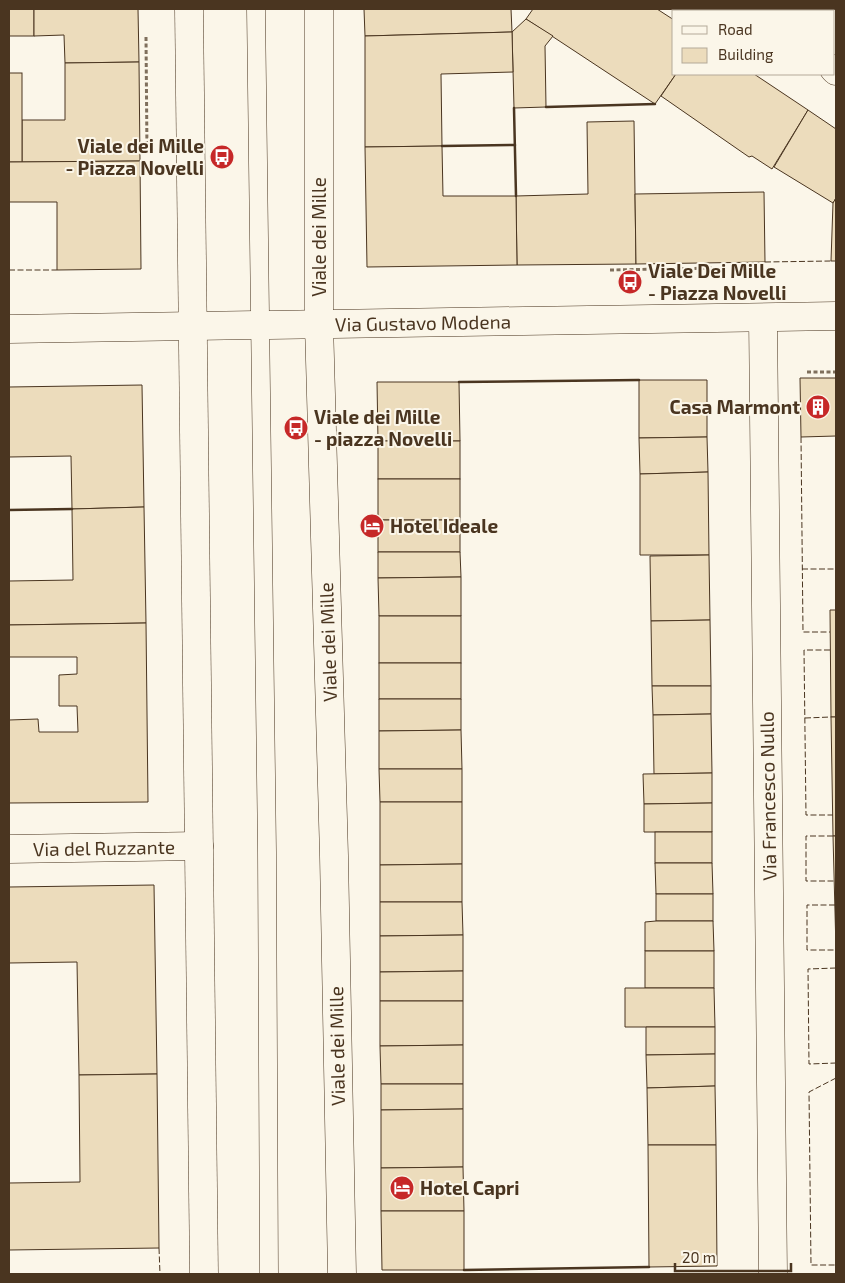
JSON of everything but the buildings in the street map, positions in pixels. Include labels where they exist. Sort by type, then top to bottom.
[{"type":"main road","points":[[189,9],[204,1274]]},
{"type":"main road","name":"Viale dei Mille","points":[[319,9],[319,324],[334,856],[342,1274]]},
{"type":"main road","name":"Via Gustavo Modena","points":[[9,329],[836,316]]},
{"type":"main road","name":"Via Francesco Nullo","points":[[763,318],[773,1274]]},
{"type":"main road","name":"Via del Ruzzante","points":[[9,850],[199,846]]},
{"type":"lane","points":[[256,9],[267,842],[269,1274]]},
{"type":"path","points":[[146,37],[147,153]]},
{"type":"path","points":[[610,270],[714,268]]},
{"type":"path","points":[[807,372],[836,372]]},
{"type":"fence","points":[[765,262],[831,261]]},
{"type":"fence","points":[[9,270],[57,270]]},
{"type":"fence","points":[[801,437],[803,632],[830,632]]},
{"type":"fence","points":[[802,569],[836,569]]},
{"type":"fence","points":[[830,650],[804,650],[806,815],[833,815]]},
{"type":"fence","points":[[805,718],[831,717]]},
{"type":"fence","points":[[833,836],[806,836],[806,881],[834,881]]},
{"type":"fence","points":[[835,905],[807,905],[807,950],[836,950]]},
{"type":"fence","points":[[836,968],[808,969],[809,1064],[836,1063]]},
{"type":"fence","points":[[836,1078],[809,1092],[811,1265],[836,1265]]},
{"type":"fence","points":[[159,1248],[160,1274]]},
{"type":"wall","points":[[546,107],[655,104]]},
{"type":"wall","points":[[514,108],[516,196]]},
{"type":"wall","points":[[442,146],[515,145]]},
{"type":"wall","points":[[459,382],[639,380]]},
{"type":"wall","points":[[9,510],[72,509]]},
{"type":"wall","points":[[464,1270],[649,1267]]},
{"type":"place","name":"Viale dei Mille - Piazza Novelli","points":[[222,157]]},
{"type":"place","name":"Viale Dei Mille - Piazza Novelli","points":[[630,282]]},
{"type":"place","name":"Casa Marmont","points":[[818,407]]},
{"type":"place","name":"Viale dei Mille - piazza Novelli","points":[[296,428]]},
{"type":"place","name":"Hotel Ideale","points":[[372,526]]},
{"type":"place","name":"Hotel Capri","points":[[402,1188]]}]
